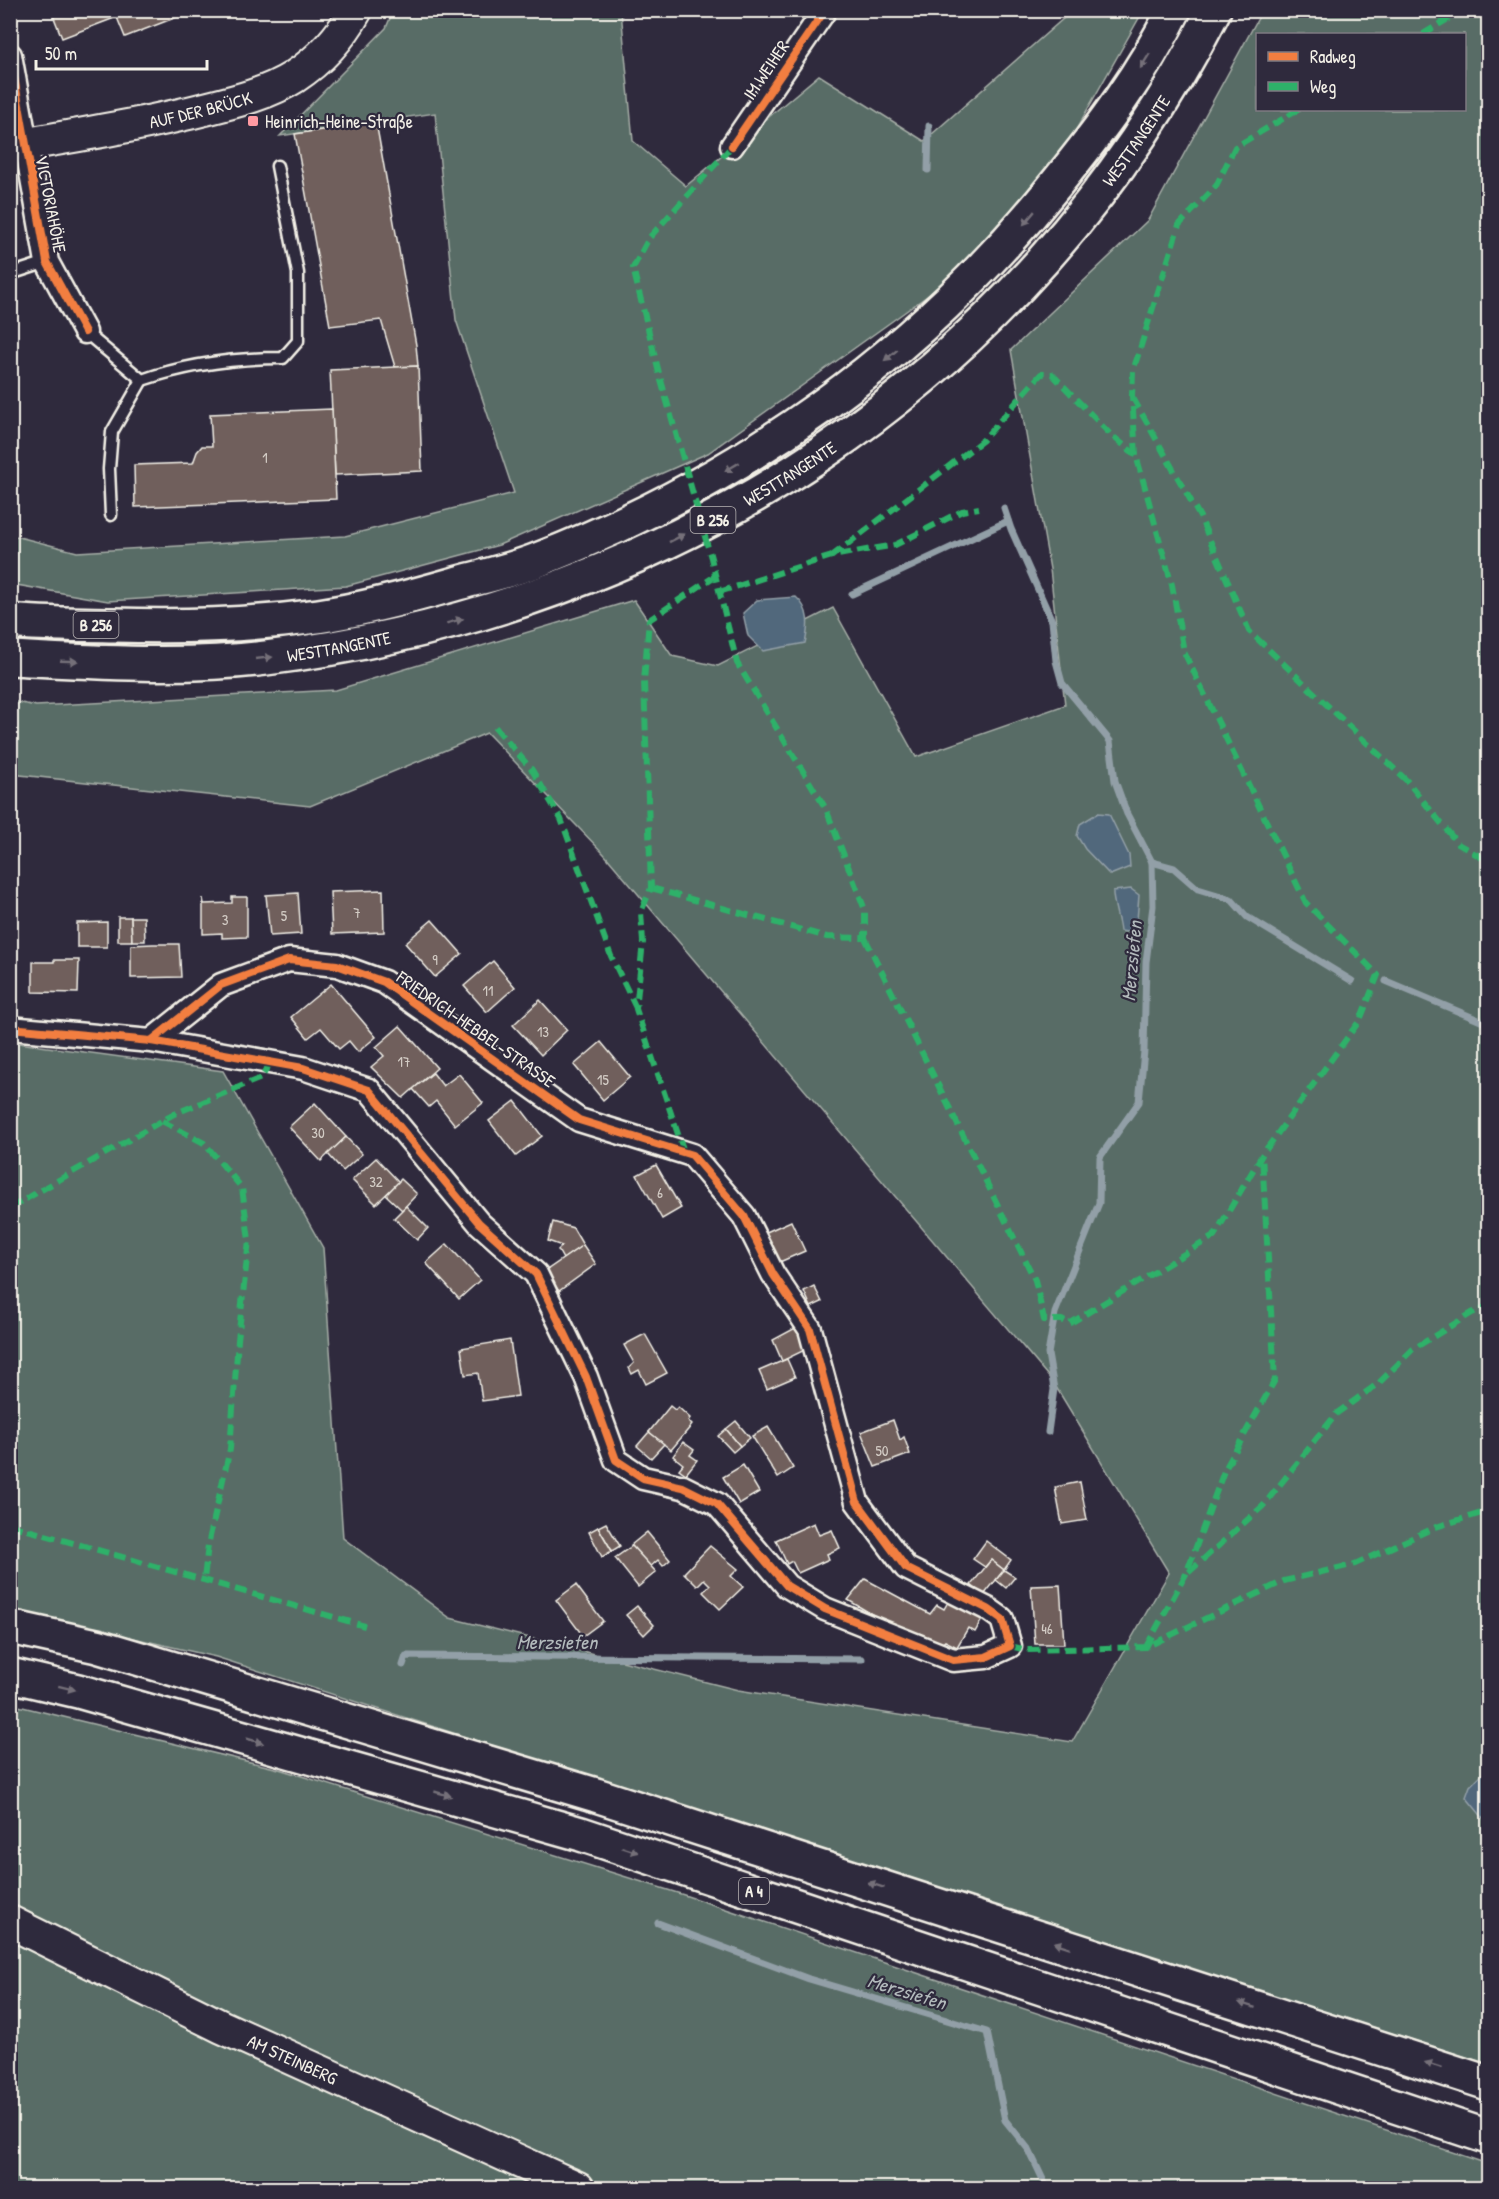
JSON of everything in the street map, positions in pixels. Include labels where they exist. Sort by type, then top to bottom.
[{"type":"highway","name":"WESTTANGENTE","points":[[10,621],[182,627],[316,616],[354,610],[533,562],[704,484],[778,439],[844,393],[904,345],[976,276],[1027,221],[1081,154],[1131,84],[1174,10]]},
{"type":"highway","name":"WESTTANGENTE","points":[[10,658],[150,664],[261,659],[353,645],[457,621],[554,590],[657,548],[722,515],[788,476],[868,420],[968,338],[1022,284],[1073,228],[1120,168],[1168,93],[1214,10]]},
{"type":"highway","name":"A 4","points":[[10,1627],[97,1646],[596,1795],[1488,2083]]},
{"type":"highway","name":"A 4","points":[[10,1674],[78,1691],[581,1834],[1488,2137]]},
{"type":"main road","name":"AUF DER BRÜCK","points":[[17,146],[170,118],[260,93],[293,78],[322,55],[347,28],[356,10]]},
{"type":"main road","name":"AM STEINBERG","points":[[10,1922],[222,2027],[578,2188]]},
{"type":"street","name":"IM WEIHER","points":[[732,146],[825,10]]},
{"type":"street","points":[[10,55],[17,146]]},
{"type":"street","name":"VICTORIAHÖHE","points":[[17,146],[46,262],[85,332]]},
{"type":"street","name":"FRIEDRICH-HEBBEL-STRASSE","points":[[289,960],[337,965],[384,982],[579,1120],[692,1155],[744,1216],[773,1274],[810,1329],[857,1502],[906,1568],[988,1609],[1002,1619],[1010,1646],[986,1657],[953,1660],[825,1609],[787,1586],[717,1504],[683,1487],[643,1478],[616,1460],[586,1377],[536,1274],[479,1223],[369,1090],[303,1068],[151,1041],[220,985],[289,960]]},
{"type":"street","points":[[10,1028],[151,1041]]},
{"type":"lane","points":[[111,515],[109,469],[112,432],[142,380],[168,371],[213,362],[283,358],[298,341],[298,273],[277,166]]},
{"type":"lane","points":[[10,274],[46,262]]},
{"type":"lane","points":[[85,332],[142,380]]},
{"type":"green space","points":[[393,11],[621,11],[633,141],[686,186],[819,75],[924,141],[1072,11],[1143,11],[1073,135],[962,271],[708,453],[499,545],[346,586],[108,601],[11,584],[11,535],[77,552],[345,536],[514,493],[456,320],[435,113],[280,136],[386,28]]},
{"type":"green space","points":[[1262,11],[1488,11],[1488,2064],[216,1657],[11,1610],[11,1042],[223,1071],[323,1248],[343,1538],[450,1618],[738,1690],[1072,1742],[1169,1573],[1053,1382],[604,854],[487,733],[310,806],[11,774],[11,701],[36,706],[336,690],[634,600],[672,656],[718,666],[833,608],[916,757],[1065,705],[1050,569],[1011,350],[1148,220]]},
{"type":"green space","points":[[10,1704],[279,1769],[684,1895],[1488,2164],[1488,2188],[617,2188],[590,2180],[239,2021],[11,1904]]},
{"type":"green space","points":[[10,1934],[560,2188],[11,2188]]},
{"type":"water","points":[[796,597],[806,612],[805,643],[763,651],[748,636],[743,613],[757,600]]},
{"type":"water","points":[[1098,813],[1109,814],[1129,855],[1130,867],[1110,875],[1085,849],[1077,836],[1080,824]]},
{"type":"water","points":[[1131,889],[1139,895],[1136,933],[1120,931],[1113,895],[1113,891]]},
{"type":"water","points":[[1488,1768],[1488,1824],[1466,1797],[1470,1786]]},
{"type":"building","points":[[51,10],[114,10],[117,17],[62,38]]},
{"type":"building","points":[[114,10],[195,10],[125,37]]},
{"type":"building","points":[[376,122],[418,366],[395,367],[381,320],[330,326],[295,134]]},
{"type":"building","points":[[418,366],[422,471],[335,475],[330,370]]},
{"type":"building","points":[[332,409],[336,499],[135,507],[134,465],[193,463],[202,446],[212,446],[210,414]]},
{"type":"building","points":[[383,890],[384,932],[332,934],[330,892]]},
{"type":"building","points":[[298,893],[301,934],[270,936],[266,895]]},
{"type":"building","points":[[232,897],[247,897],[247,937],[222,938],[222,933],[203,934],[203,898],[204,904],[232,903]]},
{"type":"building","points":[[118,917],[131,917],[132,941],[118,941]]},
{"type":"building","points":[[131,917],[144,917],[145,941],[132,941]]},
{"type":"building","points":[[432,920],[462,954],[435,977],[405,943]]},
{"type":"building","points":[[107,922],[107,947],[77,947],[77,923]]},
{"type":"building","points":[[179,944],[181,977],[131,978],[131,945]]},
{"type":"building","points":[[54,960],[79,960],[78,993],[33,992],[33,962],[54,962]]},
{"type":"building","points":[[493,961],[515,987],[487,1012],[464,986]]},
{"type":"building","points":[[331,984],[376,1037],[358,1052],[349,1041],[339,1049],[321,1028],[308,1038],[291,1017]]},
{"type":"building","points":[[540,1000],[567,1030],[541,1055],[513,1025]]},
{"type":"building","points":[[400,1026],[437,1068],[403,1098],[371,1067],[384,1056],[376,1047]]},
{"type":"building","points":[[601,1042],[630,1077],[603,1100],[574,1065]]},
{"type":"building","points":[[433,1073],[443,1086],[459,1074],[483,1103],[455,1125],[436,1101],[429,1107],[413,1089]]},
{"type":"building","points":[[515,1101],[542,1136],[516,1156],[489,1121]]},
{"type":"building","points":[[315,1103],[346,1137],[321,1161],[289,1127]]},
{"type":"building","points":[[346,1137],[362,1154],[343,1171],[328,1154]]},
{"type":"building","points":[[376,1158],[399,1182],[376,1204],[352,1180]]},
{"type":"building","points":[[656,1165],[681,1208],[662,1219],[637,1175]]},
{"type":"building","points":[[401,1179],[417,1194],[402,1210],[386,1195]]},
{"type":"building","points":[[406,1206],[428,1228],[417,1240],[394,1218]]},
{"type":"building","points":[[791,1221],[805,1251],[775,1264],[762,1234]]},
{"type":"building","points":[[553,1222],[573,1228],[583,1245],[563,1259],[558,1250],[562,1246],[548,1241]]},
{"type":"building","points":[[447,1244],[480,1280],[459,1299],[426,1263]]},
{"type":"building","points":[[583,1245],[596,1264],[559,1291],[544,1272]]},
{"type":"building","points":[[814,1286],[822,1302],[811,1307],[804,1291]]},
{"type":"building","points":[[801,1325],[811,1347],[782,1361],[773,1340]]},
{"type":"building","points":[[645,1334],[667,1373],[646,1384],[639,1370],[632,1374],[629,1368],[634,1363],[624,1345]]},
{"type":"building","points":[[510,1340],[518,1396],[482,1401],[478,1373],[465,1375],[461,1348]]},
{"type":"building","points":[[787,1359],[795,1377],[767,1389],[759,1371]]},
{"type":"building","points":[[670,1406],[675,1410],[678,1407],[690,1418],[688,1421],[692,1425],[671,1450],[649,1432]]},
{"type":"building","points":[[893,1420],[900,1440],[904,1437],[910,1454],[875,1467],[861,1432]]},
{"type":"building","points":[[736,1421],[750,1438],[740,1446],[726,1429]]},
{"type":"building","points":[[768,1427],[793,1468],[778,1478],[752,1436]]},
{"type":"building","points":[[726,1429],[740,1446],[733,1452],[718,1436]]},
{"type":"building","points":[[649,1432],[664,1444],[651,1458],[637,1446]]},
{"type":"building","points":[[683,1442],[694,1450],[690,1455],[697,1460],[686,1474],[679,1469],[683,1464],[673,1456]]},
{"type":"building","points":[[743,1465],[759,1492],[739,1504],[723,1477]]},
{"type":"building","points":[[1080,1482],[1087,1520],[1062,1524],[1055,1487]]},
{"type":"building","points":[[606,1523],[620,1546],[612,1551],[598,1527]]},
{"type":"building","points":[[814,1523],[819,1535],[832,1530],[840,1548],[827,1554],[829,1559],[798,1573],[792,1561],[787,1564],[776,1540]]},
{"type":"building","points":[[598,1527],[612,1551],[602,1557],[589,1532]]},
{"type":"building","points":[[647,1532],[670,1560],[663,1566],[658,1560],[650,1567],[631,1545]]},
{"type":"building","points":[[986,1541],[1011,1560],[1004,1570],[991,1560],[985,1567],[973,1559]]},
{"type":"building","points":[[632,1546],[656,1572],[638,1587],[615,1558]]},
{"type":"building","points":[[710,1546],[738,1569],[731,1576],[743,1587],[720,1609],[703,1592],[710,1585],[704,1579],[697,1586],[684,1573]]},
{"type":"building","points":[[991,1560],[1004,1570],[984,1595],[971,1585]]},
{"type":"building","points":[[1004,1570],[1015,1577],[1006,1588],[996,1580]]},
{"type":"building","points":[[865,1579],[930,1614],[937,1605],[944,1609],[952,1595],[985,1614],[975,1632],[968,1628],[957,1647],[945,1641],[939,1646],[919,1634],[915,1640],[848,1600]]},
{"type":"building","points":[[576,1585],[603,1621],[583,1636],[556,1600]]},
{"type":"building","points":[[1060,1585],[1064,1644],[1035,1644],[1031,1586]]},
{"type":"building","points":[[637,1606],[654,1625],[644,1635],[626,1615]]},
{"type":"waterway","name":"Merzsiefen","points":[[928,170],[929,126]]},
{"type":"waterway","name":"Merzsiefen","points":[[1004,508],[1052,621],[1056,661],[1062,683],[1110,741],[1115,781],[1127,814],[1152,862],[1153,906],[1146,962],[1144,1051],[1139,1102],[1100,1157],[1099,1203],[1055,1313],[1048,1354],[1054,1389],[1048,1432]]},
{"type":"waterway","points":[[852,594],[1008,521]]},
{"type":"waterway","points":[[1152,862],[1174,868],[1198,889],[1231,899],[1247,917],[1352,981]]},
{"type":"waterway","points":[[1386,981],[1488,1024]]},
{"type":"waterway","name":"Merzsiefen","points":[[403,1665],[406,1656],[862,1659]]},
{"type":"waterway","name":"Merzsiefen","points":[[658,1923],[809,1979],[987,2032],[1005,2120],[1029,2150],[1047,2188]]},
{"type":"marked path","points":[[1425,33],[1463,10]]},
{"type":"marked path","points":[[865,938],[1035,1280],[1044,1320],[1062,1320],[1069,1324],[1214,1236],[1262,1155],[1360,1020],[1378,975],[1306,903],[1184,652],[1172,585],[1136,455],[1132,396],[1133,371],[1179,225],[1216,186],[1235,147],[1296,111]]},
{"type":"marked path","points":[[651,888],[827,937],[865,938],[865,910],[826,809],[737,663],[633,268],[649,238],[732,146]]},
{"type":"marked path","points":[[832,556],[983,440],[1041,374],[1052,374],[1110,434],[1136,455]]},
{"type":"marked path","points":[[1133,398],[1200,517],[1249,631],[1407,781],[1458,844],[1488,861]]},
{"type":"marked path","points":[[719,592],[832,556],[895,545],[962,511],[979,508]]},
{"type":"marked path","points":[[684,1152],[636,1009],[643,942],[641,912],[651,888],[644,681],[649,620],[715,576]]},
{"type":"marked path","points":[[495,727],[532,770],[561,819],[611,956],[636,1008]]},
{"type":"marked path","points":[[10,1208],[174,1114],[261,1078],[271,1062]]},
{"type":"marked path","points":[[162,1121],[204,1143],[242,1188],[249,1240],[238,1340],[230,1449],[208,1545],[204,1579]]},
{"type":"marked path","points":[[1146,1647],[1186,1574],[1224,1471],[1275,1380],[1262,1155]]},
{"type":"marked path","points":[[1189,1572],[1263,1506],[1337,1413],[1379,1383],[1413,1349],[1472,1313],[1488,1306]]},
{"type":"marked path","points":[[1010,1646],[1027,1650],[1146,1647],[1284,1581],[1355,1564],[1436,1527],[1488,1511]]},
{"type":"marked path","points":[[10,1525],[365,1626]]},
{"type":"marked path","points":[[1485,1957],[1488,1954]]},
{"type":"cycle path","points":[[732,146],[825,10]]},
{"type":"cycle path","points":[[10,55],[47,262],[85,332]]},
{"type":"cycle path","points":[[10,1028],[151,1041],[303,1068],[369,1090],[479,1223],[536,1274],[586,1377],[616,1460],[643,1478],[683,1487],[717,1504],[787,1586],[825,1609],[953,1660],[986,1657],[1010,1646],[1002,1619],[988,1609],[906,1568],[857,1502],[810,1329],[773,1274],[744,1216],[692,1155],[579,1120],[384,982],[337,965],[289,960],[221,985],[151,1041]]},
{"type":"place","name":"Heinrich-Heine-Straße","points":[[253,121]]}]
